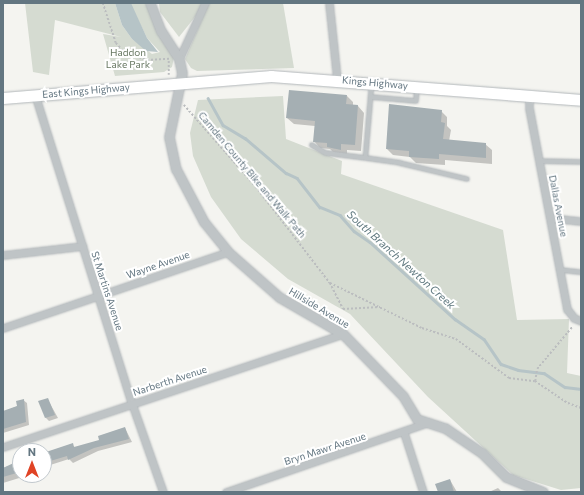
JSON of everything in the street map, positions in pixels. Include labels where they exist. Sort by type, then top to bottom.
[{"type":"main road","name":"Kings Highway","points":[[175,83],[272,76],[338,79],[581,100]]},
{"type":"main road","name":"East Kings Highway","points":[[3,98],[175,83]]},
{"type":"street","points":[[150,3],[161,30],[179,60]]},
{"type":"street","points":[[179,60],[205,3]]},
{"type":"street","points":[[329,3],[338,79]]},
{"type":"street","name":"Hillside Avenue","points":[[179,60],[175,83],[178,99],[169,137],[176,169],[204,222],[228,252],[279,297],[343,334],[403,396],[417,419],[445,428],[482,453],[506,477],[543,492]]},
{"type":"street","name":"St Martins Avenue","points":[[35,95],[132,404],[163,492]]},
{"type":"street","name":"Dallas Avenue","points":[[528,96],[567,309],[577,320]]},
{"type":"street","points":[[550,218],[581,221]]},
{"type":"street","points":[[3,255],[82,246]]},
{"type":"street","name":"Wayne Avenue","points":[[3,328],[228,252]]},
{"type":"street","name":"Narberth Avenue","points":[[3,447],[343,334]]},
{"type":"street","name":"Bryn Mawr Avenue","points":[[226,492],[404,433],[429,422]]},
{"type":"street","points":[[404,433],[423,492]]},
{"type":"lane","points":[[366,158],[372,83]]},
{"type":"lane","points":[[370,97],[416,101],[418,87]]},
{"type":"lane","points":[[312,145],[326,153],[400,163],[467,179]]},
{"type":"lane","points":[[539,161],[581,162]]},
{"type":"lane","points":[[561,270],[581,272]]},
{"type":"path","points":[[103,3],[116,42],[124,52],[147,60],[169,59]]},
{"type":"path","name":"Camden County Bike and Walk Path","points":[[178,99],[256,187],[330,283],[422,328],[456,339],[509,378],[535,381],[568,403],[581,408]]},
{"type":"path","points":[[330,283],[343,309],[380,307]]},
{"type":"path","points":[[535,381],[537,369],[577,320]]},
{"type":"green space","name":"Haddon Lake Park","points":[[25,3],[115,3],[122,25],[132,39],[152,54],[160,52],[147,38],[130,3],[149,3],[174,57],[172,67],[164,72],[115,76],[103,34],[121,37],[55,20],[49,75],[33,72]]},
{"type":"green space","points":[[159,3],[206,3],[179,37],[160,12]]},
{"type":"green space","points":[[209,3],[283,3],[294,68],[197,71],[191,68],[185,59]]},
{"type":"green space","points":[[283,96],[286,139],[342,161],[341,174],[503,230],[517,320],[569,319],[567,373],[581,376],[581,488],[561,490],[513,475],[428,397],[350,314],[288,279],[241,239],[211,197],[193,156],[190,133],[198,100]]},
{"type":"shaded area","points":[[115,3],[131,3],[147,38],[158,52],[146,51],[132,39],[122,25]]},
{"type":"building","points":[[289,90],[347,95],[346,104],[358,105],[355,145],[341,144],[341,150],[327,147],[327,143],[313,142],[315,121],[286,118]]},
{"type":"building","points":[[389,104],[442,110],[441,122],[445,123],[443,139],[486,143],[486,158],[439,154],[439,159],[409,157],[409,151],[386,149]]},
{"type":"building","points":[[48,398],[55,415],[45,418],[38,401]]},
{"type":"building","points":[[24,399],[26,422],[3,429],[3,411],[17,406],[16,401]]},
{"type":"building","points":[[125,427],[129,439],[94,448],[68,460],[67,456],[52,460],[52,450],[73,443],[74,447],[99,440],[98,436]]},
{"type":"building","points":[[12,464],[12,474],[3,477],[3,468]]},
{"type":"building","points":[[450,479],[454,492],[438,492],[435,484]]},
{"type":"waterway","name":"South Branch Newton Creek","points":[[208,98],[223,125],[245,138],[286,173],[297,178],[320,207],[340,215],[354,231],[370,242],[455,319],[484,339],[501,364],[518,370],[544,373],[565,387],[581,389]]}]
